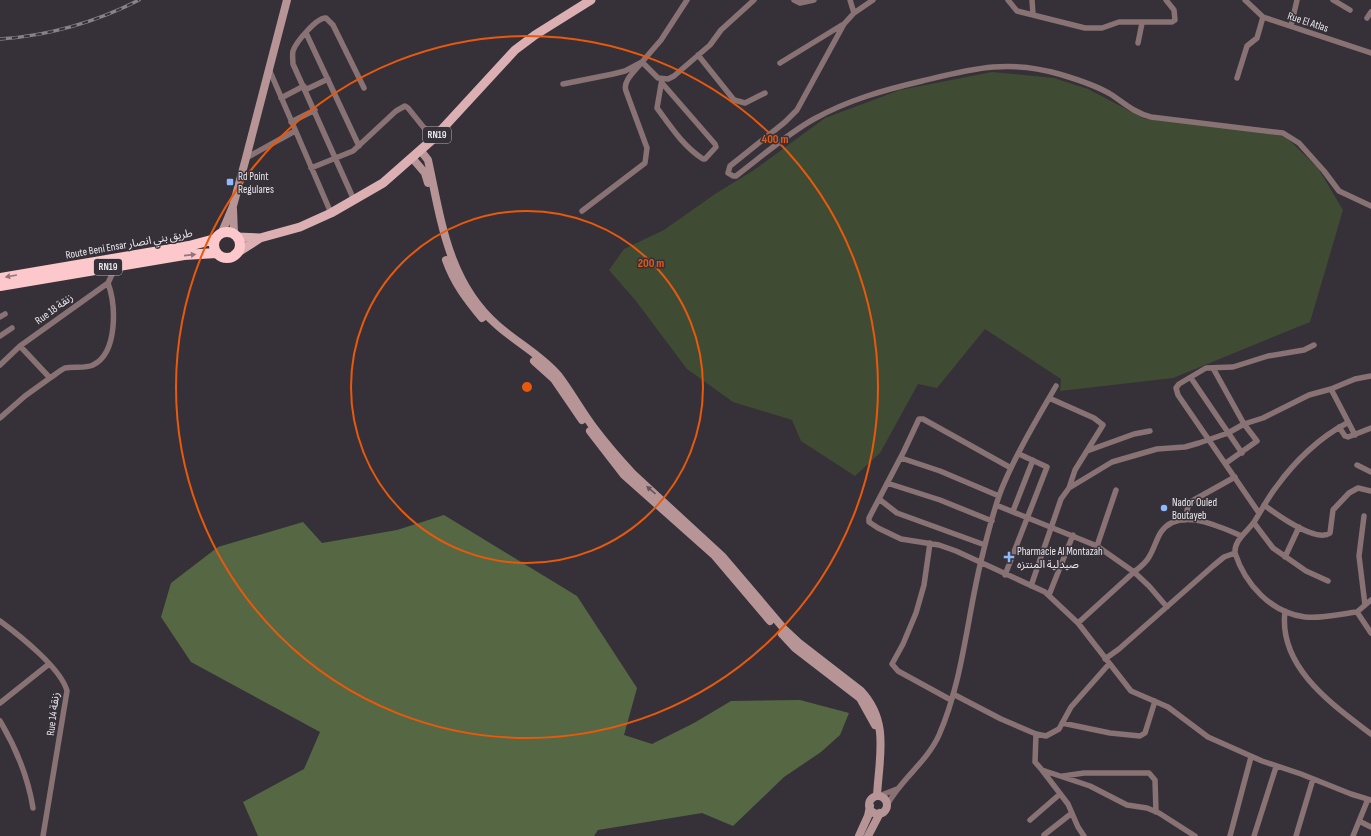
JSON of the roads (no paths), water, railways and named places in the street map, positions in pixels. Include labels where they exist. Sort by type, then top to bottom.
[{"type":"highway","name":"RN19","points":[[218,236],[235,235]]},
{"type":"highway","points":[[235,235],[240,246],[236,254]]},
{"type":"highway","points":[[216,253],[214,244],[218,236]]},
{"type":"highway","name":"Route Beni Ensar طريق بني انصار","points":[[0,278],[182,248],[218,236]]},
{"type":"highway","name":"RN19","points":[[216,253],[220,256],[228,258],[236,254]]},
{"type":"highway","name":"Route Beni Ensar طريق بني انصار","points":[[0,286],[184,255],[216,253]]},
{"type":"main road","name":"RN19","points":[[236,254],[260,238],[300,227],[331,214],[383,182],[413,159],[433,140],[514,50],[535,35],[592,0]]},
{"type":"main road","name":"RN19","points":[[235,235],[260,238]]},
{"type":"street","points":[[218,236],[233,206],[287,0]]},
{"type":"street","points":[[582,212],[645,163],[647,148],[624,87],[626,82],[661,40],[687,0]]},
{"type":"street","points":[[662,81],[674,76],[710,45],[721,30],[754,0]]},
{"type":"street","points":[[794,0],[800,3],[814,0]]},
{"type":"street","points":[[850,0],[854,13]]},
{"type":"street","points":[[873,0],[854,13],[844,24],[797,110],[785,122],[730,166],[728,173],[730,175],[736,176],[812,120],[835,108],[868,95],[976,68],[1007,66],[1058,74],[1086,83],[1111,95],[1137,113],[1151,117],[1283,133],[1299,143],[1319,164],[1339,191],[1371,206]]},
{"type":"street","points":[[1008,0],[1017,10],[1085,28],[1102,28],[1119,22],[1152,21],[1170,23],[1175,20],[1174,10],[1166,0]]},
{"type":"street","points":[[1032,0],[1033,14]]},
{"type":"street","name":"Rue El Atlas","points":[[1245,0],[1263,17],[1371,53]]},
{"type":"street","points":[[1291,26],[1297,0]]},
{"type":"street","points":[[1333,0],[1350,10]]},
{"type":"street","points":[[1367,18],[1371,12]]},
{"type":"street","points":[[1237,78],[1247,46],[1257,38],[1263,17]]},
{"type":"street","points":[[354,200],[294,64],[292,52],[306,33],[323,18],[330,20],[364,88]]},
{"type":"street","points":[[1138,43],[1142,22]]},
{"type":"street","points":[[780,63],[844,24]]},
{"type":"street","points":[[306,33],[359,146]]},
{"type":"street","points":[[698,55],[734,100],[745,103],[765,93]]},
{"type":"street","points":[[642,62],[654,76],[662,81],[715,144],[716,147],[705,159],[684,144],[657,108],[662,81]]},
{"type":"street","points":[[563,84],[619,73],[642,62]]},
{"type":"street","points":[[269,69],[331,214]]},
{"type":"street","points":[[281,98],[328,79]]},
{"type":"street","points":[[312,168],[353,151],[396,111],[405,106],[433,140]]},
{"type":"street","points":[[292,122],[315,110]]},
{"type":"street","points":[[246,158],[295,131]]},
{"type":"street","points":[[421,151],[428,160],[427,172],[447,248],[453,264],[464,286],[486,316],[557,375],[593,427],[622,462],[633,474],[723,557],[785,630],[799,643],[861,691],[868,699],[875,711],[880,732],[872,811],[880,813]]},
{"type":"street","points":[[413,159],[427,172]]},
{"type":"street","points":[[233,206],[235,235]]},
{"type":"street","name":"Rue 18 زنقة","points":[[0,365],[20,346],[108,283],[116,266]]},
{"type":"street","points":[[0,418],[25,396],[65,368],[89,366],[94,364],[106,354],[110,343],[114,303],[108,283]]},
{"type":"street","points":[[0,336],[12,328]]},
{"type":"street","points":[[1260,513],[1176,391],[1177,386],[1203,370],[1233,367],[1268,356],[1304,350],[1314,345]]},
{"type":"street","points":[[20,346],[50,378]]},
{"type":"street","points":[[1213,368],[1244,424],[1257,441],[1226,463]]},
{"type":"street","points":[[1031,586],[1060,499],[1069,488],[1112,462],[1156,449],[1192,446],[1228,433],[1244,424],[1262,418],[1309,395],[1331,389],[1355,379],[1371,376]]},
{"type":"street","points":[[1191,378],[1242,453]]},
{"type":"street","points":[[868,836],[880,813],[885,810],[898,789],[920,765],[934,745],[952,697],[980,562],[999,496],[1011,468],[1056,386]]},
{"type":"street","points":[[1331,389],[1347,423],[1355,435]]},
{"type":"street","points":[[1049,398],[1103,424],[1102,429],[1075,470],[1069,488]]},
{"type":"street","points":[[1011,468],[921,419],[917,421],[901,458],[886,483],[869,518],[870,524],[901,539],[946,548],[980,562],[1049,595],[1078,623],[1109,664],[1135,694],[1156,701],[1182,716],[1208,737],[1276,767],[1369,799],[1353,836]]},
{"type":"street","points":[[1347,423],[1318,442],[1297,462],[1280,482],[1254,523],[1242,536],[1235,549],[1235,553],[1253,588],[1285,611],[1306,617],[1357,612],[1371,600]]},
{"type":"street","points":[[1339,427],[1345,436],[1355,435],[1371,428]]},
{"type":"street","points":[[1087,451],[1134,434],[1150,431]]},
{"type":"street","points":[[1005,575],[1047,467],[1019,454]]},
{"type":"street","points":[[901,458],[947,474],[999,496]]},
{"type":"street","points":[[1013,511],[1033,460]]},
{"type":"street","points":[[1357,465],[1371,472]]},
{"type":"street","points":[[1185,520],[1188,506],[1192,501],[1235,477]]},
{"type":"street","points":[[886,483],[940,500],[992,521]]},
{"type":"street","points":[[1264,505],[1286,521],[1298,527],[1308,531],[1328,534],[1330,531],[1333,510],[1343,497],[1355,489],[1363,488],[1371,491]]},
{"type":"street","points":[[1097,546],[1116,490]]},
{"type":"street","points":[[879,499],[897,513],[985,545]]},
{"type":"street","points":[[996,506],[1051,526],[1097,546],[1134,572],[1149,586],[1167,607]]},
{"type":"street","points":[[1364,516],[1359,556],[1364,606]]},
{"type":"street","points":[[1078,623],[1149,558],[1157,538],[1166,526],[1185,520],[1201,520],[1242,536]]},
{"type":"street","points":[[1254,523],[1273,548],[1306,571],[1328,581]]},
{"type":"street","points":[[1285,557],[1298,527]]},
{"type":"street","points":[[1049,595],[1073,535]]},
{"type":"street","points":[[930,544],[924,585],[916,613],[903,644],[892,664],[898,671],[1040,736],[1050,734],[1059,729],[1071,707],[1109,664]]},
{"type":"street","points":[[1105,659],[1119,649],[1224,557],[1235,553]]},
{"type":"street","points":[[1285,611],[1283,625],[1285,637],[1301,671],[1314,686],[1371,734]]},
{"type":"street","points":[[1357,612],[1371,634]]},
{"type":"street","name":"Rue 14 زنقة","points":[[0,621],[50,664],[65,683],[67,698],[43,836]]},
{"type":"street","points":[[0,703],[50,664]]},
{"type":"street","points":[[1062,723],[1110,733],[1140,736],[1145,733],[1156,701]]},
{"type":"street","points":[[0,721],[14,744],[31,793],[33,808]]},
{"type":"street","points":[[1036,734],[1035,762],[1060,794],[1072,813],[1083,836]]},
{"type":"street","points":[[1230,836],[1251,756]]},
{"type":"street","points":[[1254,836],[1276,767]]},
{"type":"street","points":[[1042,770],[1090,786],[1127,805],[1147,808],[1195,836]]},
{"type":"street","points":[[1063,776],[1084,773],[1149,773],[1155,780],[1156,812]]},
{"type":"street","points":[[1296,836],[1314,779]]},
{"type":"street","points":[[858,836],[874,800],[898,789]]},
{"type":"street","points":[[1030,820],[1060,794]]},
{"type":"street","points":[[874,800],[885,799],[887,805]]},
{"type":"street","points":[[1044,835],[1072,813]]},
{"type":"street","points":[[1359,821],[1371,827]]},
{"type":"railway","points":[[0,39],[36,35],[71,27],[106,15],[139,0]]},
{"type":"place","name":"Rd Point Regulares","points":[[230,182]]},
{"type":"place","name":"Nador Ouled Boutayeb","points":[[1164,508]]},
{"type":"place","name":"Pharmacie Al Montazah صيدلية المنتزه","points":[[1009,557]]}]
